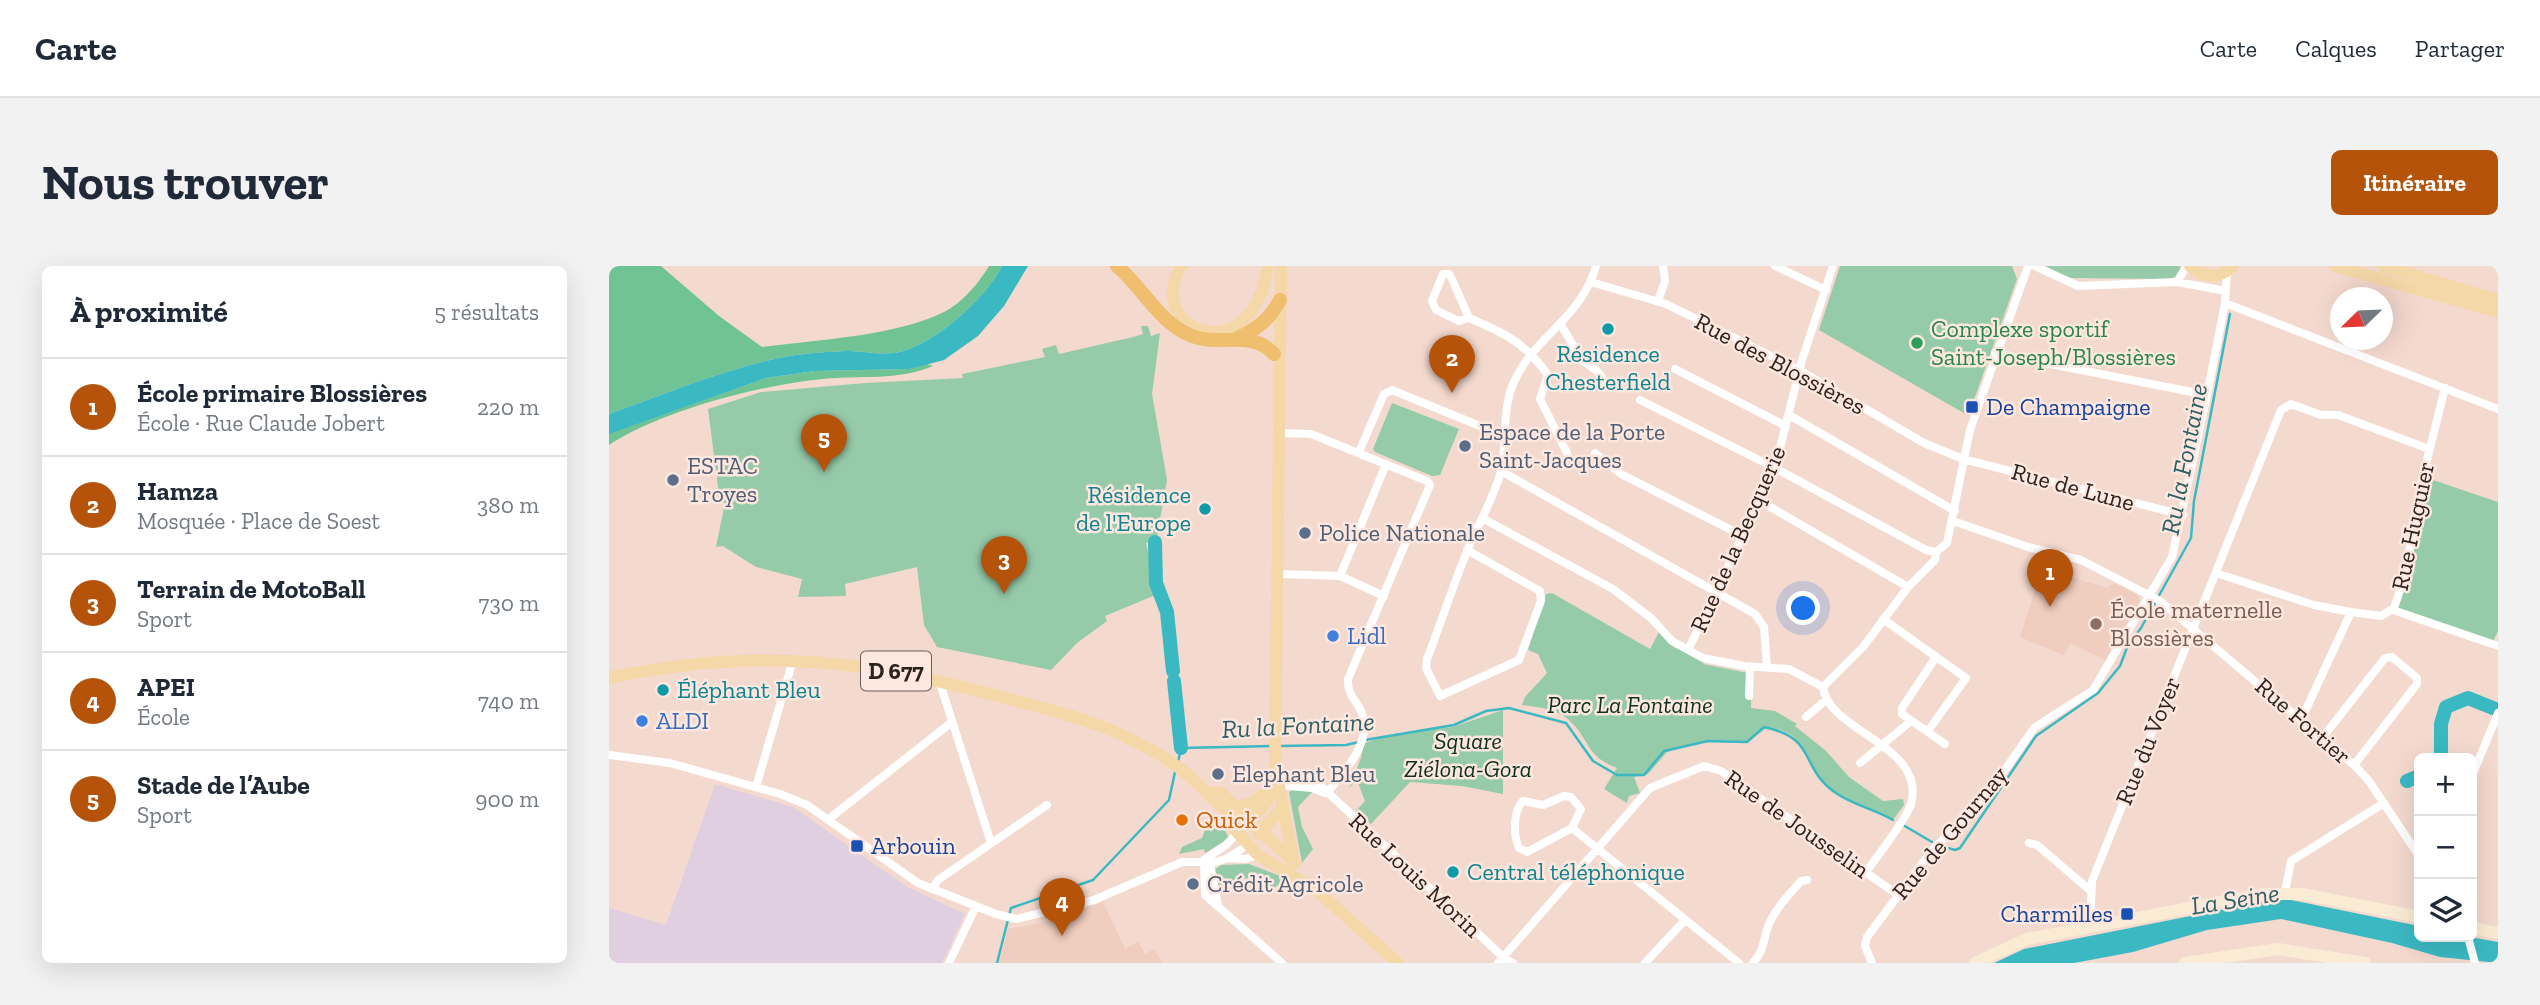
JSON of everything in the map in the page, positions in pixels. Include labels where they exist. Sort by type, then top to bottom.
[{"type":"highway","points":[[1117,266],[1177,328],[1202,339],[1254,340],[1274,354]]},
{"type":"highway","points":[[1236,339],[1256,329],[1277,306]]},
{"type":"main road","points":[[1182,266],[1173,292],[1178,311],[1195,328],[1213,333],[1239,325],[1254,309],[1262,294],[1270,266]]},
{"type":"main road","points":[[1270,266],[1277,306],[1280,433],[1275,755],[1276,779],[1293,859]]},
{"type":"main road","points":[[1279,374],[1274,354],[1277,306],[1281,272],[1287,266]]},
{"type":"main road","points":[[2335,266],[2498,312]]},
{"type":"main road","points":[[2383,266],[2498,300]]},
{"type":"main road","points":[[2196,270],[2230,269]]},
{"type":"main road","name":"D 677","points":[[609,678],[700,661],[793,660],[884,669],[944,681],[1104,726],[1170,762],[1204,790]]},
{"type":"main road","points":[[1237,806],[1250,804],[1276,779]]},
{"type":"main road","points":[[1241,825],[1276,779]]},
{"type":"main road","points":[[1204,790],[1221,793],[1237,806],[1249,844],[1258,855],[1293,873],[1315,889],[1398,963]]},
{"type":"main road","points":[[1204,790],[1241,825],[1263,830],[1293,859],[1315,889]]},
{"type":"main road","points":[[1249,844],[1282,808]]},
{"type":"main road","points":[[1975,963],[2027,939],[2285,892],[2414,916]]},
{"type":"main road","points":[[2477,934],[2498,933]]},
{"type":"main road","points":[[2185,963],[2278,949],[2365,963]]},
{"type":"street","points":[[1467,550],[1540,591],[1541,601],[1519,660],[1440,696],[1426,668],[1427,659],[1467,550],[1501,471],[1503,432],[1514,380],[1532,354],[1561,325],[1588,290],[1596,266]]},
{"type":"street","points":[[1658,301],[1665,281],[1663,266]]},
{"type":"street","points":[[1775,266],[1826,290]]},
{"type":"street","name":"Rue de la Becquerie","points":[[1688,650],[1775,468],[1799,370],[1833,266]]},
{"type":"street","points":[[1823,687],[1863,647],[1908,587],[1933,563],[1936,552],[1947,543],[1963,458],[1995,353],[2028,266]]},
{"type":"street","points":[[2035,266],[2078,286],[2176,282],[2224,297],[2498,409]]},
{"type":"street","name":"Rue de Gournay","points":[[1872,963],[1865,946],[1867,937],[1933,849],[1980,804],[2034,729],[2093,690],[2154,598],[2172,557],[2183,514],[2230,269]]},
{"type":"street","points":[[2176,282],[2196,270],[2224,297]]},
{"type":"street","points":[[1469,318],[1452,279],[1449,274],[1443,274],[1432,301],[1436,310],[1459,321],[1469,318],[1507,334],[1532,354],[1548,375],[1540,399],[1567,453]]},
{"type":"street","name":"Rue des Blossières","points":[[1591,282],[1658,301],[1799,370],[1924,443],[1963,458]]},
{"type":"street","points":[[1561,325],[1582,360],[1597,371],[1606,383]]},
{"type":"street","points":[[1995,353],[2207,395]]},
{"type":"street","points":[[1675,369],[1786,426]]},
{"type":"street","name":"Rue Huguier","points":[[2216,573],[2314,605],[2381,616],[2393,610],[2405,575],[2429,449],[2445,388]]},
{"type":"street","points":[[1359,452],[1384,394],[1392,390],[1497,433],[1503,432]]},
{"type":"street","points":[[1640,400],[1775,468],[1926,550],[1936,552]]},
{"type":"street","name":"Rue Huguier","points":[[2285,405],[2321,415],[2338,415],[2429,449]]},
{"type":"street","name":"Rue du Voyer","points":[[2089,926],[2091,891],[2193,628],[2285,405]]},
{"type":"street","points":[[1789,415],[1955,511]]},
{"type":"street","points":[[1280,433],[1311,433],[1427,481],[1430,489],[1348,679],[1349,693],[1363,718],[1360,740],[1354,760],[1327,793]]},
{"type":"street","points":[[1595,453],[1621,474],[1742,536]]},
{"type":"street","name":"Rue de Lune","points":[[1963,458],[2183,514]]},
{"type":"street","points":[[1340,576],[1386,464]]},
{"type":"street","points":[[1501,471],[1592,525],[1716,590],[1760,619],[1767,667]]},
{"type":"street","points":[[1760,501],[1908,587]]},
{"type":"street","points":[[1482,518],[1613,589],[1688,650],[1722,663],[1767,667],[1801,674],[1823,687],[1826,701],[1883,745],[1907,771],[1912,782],[1911,803],[1867,871]]},
{"type":"street","name":"Rue Fortier","points":[[1953,521],[2028,547],[2081,560],[2154,598],[2302,718],[2354,765],[2384,803],[2414,848]]},
{"type":"street","points":[[1279,574],[1340,576],[1384,596]]},
{"type":"street","points":[[2393,610],[2498,646]]},
{"type":"street","points":[[2302,718],[2351,612]]},
{"type":"street","points":[[1883,619],[1966,678],[1928,731]]},
{"type":"street","points":[[1936,657],[1902,708],[1902,714],[1945,744]]},
{"type":"street","points":[[2323,737],[2385,658],[2392,657],[2417,678],[2417,684],[2354,765]]},
{"type":"street","points":[[756,787],[793,660]]},
{"type":"street","points":[[1749,696],[1750,667]]},
{"type":"street","points":[[944,681],[944,698],[991,843]]},
{"type":"street","points":[[1806,717],[1826,701]]},
{"type":"street","points":[[2477,764],[2498,715]]},
{"type":"street","points":[[1860,763],[1910,721]]},
{"type":"street","points":[[829,818],[952,722]]},
{"type":"street","points":[[609,755],[670,763],[756,787],[807,805],[829,818],[893,868],[932,889],[1003,917],[1016,919],[1087,902],[1182,862],[1216,862],[1258,855]]},
{"type":"street","name":"Rue de Jousselin","points":[[1598,849],[1654,785],[1710,765],[1867,871],[1898,895]]},
{"type":"street","name":"Rue Louis Morin","points":[[1276,779],[1327,793],[1500,960],[1513,963]]},
{"type":"street","points":[[1564,796],[1571,797],[1581,809],[1572,828],[1527,852],[1522,851],[1515,838],[1518,805],[1523,801],[1543,805],[1564,796]]},
{"type":"street","points":[[2285,892],[2291,861],[2384,803]]},
{"type":"street","points":[[932,889],[938,880],[1047,805]]},
{"type":"street","points":[[1203,860],[1226,845],[1241,825]]},
{"type":"street","points":[[1572,828],[1739,963]]},
{"type":"street","points":[[2029,843],[2037,845],[2091,891]]},
{"type":"street","points":[[1228,859],[1249,844]]},
{"type":"street","points":[[1500,960],[1598,849]]},
{"type":"street","points":[[1203,860],[1211,869],[1218,905],[1282,963]]},
{"type":"street","points":[[1753,963],[1763,951],[1768,924],[1777,909],[1801,881],[1807,880]]},
{"type":"street","points":[[949,963],[976,906]]},
{"type":"street","points":[[1645,963],[1685,920]]},
{"type":"street","points":[[2471,942],[2475,963]]},
{"type":"shaded area","points":[[2044,561],[2075,569],[2072,577],[2107,588],[2115,583],[2137,594],[2140,601],[2105,660],[2070,643],[2064,655],[2020,637]]},
{"type":"shaded area","points":[[715,784],[793,807],[907,887],[965,914],[942,963],[609,963],[609,908],[666,925]]},
{"type":"shaded area","points":[[1103,902],[1125,949],[1138,942],[1145,954],[1154,949],[1162,963],[999,963],[1008,929],[1046,922]]},
{"type":"green space","points":[[609,266],[661,266],[719,316],[762,347],[880,332],[925,320],[944,312],[964,298],[989,266],[1002,266],[985,291],[960,317],[917,346],[888,353],[836,351],[779,358],[709,378],[609,414]]},
{"type":"green space","name":"Complexe sportif Saint-Joseph/Blossières","points":[[1840,266],[2012,266],[2017,279],[1970,411],[1967,410],[1969,416],[1819,330]]},
{"type":"green space","points":[[2042,266],[2180,266],[2180,269],[2175,277],[2168,279],[2069,278]]},
{"type":"green space","points":[[1141,326],[1148,326],[1151,336],[1160,333],[1152,394],[1167,480],[1157,537],[1146,543],[1158,594],[1105,616],[1107,621],[1077,643],[1051,670],[937,647],[924,625],[917,567],[845,584],[846,596],[798,597],[802,579],[756,567],[723,546],[716,547],[725,503],[720,502],[708,409],[761,392],[963,378],[962,374],[1045,357],[1042,349],[1056,345],[1059,354],[1133,337],[1143,334]]},
{"type":"green space","points":[[927,364],[933,366],[906,374],[798,382],[741,394],[656,421],[609,445],[609,433],[766,378],[815,371],[910,369]]},
{"type":"green space","points":[[1392,403],[1459,429],[1440,475],[1432,476],[1373,449]]},
{"type":"green space","points":[[2427,478],[2498,502],[2498,631],[2492,643],[2398,609],[2411,567]]},
{"type":"green space","name":"Parc La Fontaine","points":[[1552,593],[1650,649],[1659,632],[1674,647],[1704,661],[1703,664],[1748,673],[1745,697],[1751,698],[1751,708],[1775,711],[1797,724],[1795,726],[1826,751],[1849,777],[1883,801],[1903,799],[1904,805],[1893,820],[1837,795],[1816,774],[1798,741],[1781,730],[1768,727],[1750,740],[1736,743],[1705,742],[1667,752],[1648,774],[1634,777],[1640,793],[1629,796],[1627,803],[1604,789],[1617,768],[1607,764],[1594,753],[1570,721],[1554,711],[1522,705],[1525,697],[1547,673],[1538,654],[1528,650],[1546,594]]},
{"type":"green space","name":"Square Ziélona-Gora","points":[[1503,710],[1503,794],[1462,786],[1410,782],[1371,824],[1356,811],[1365,801],[1357,780],[1349,788],[1364,743],[1394,734],[1453,727]]},
{"type":"green space","points":[[1294,788],[1313,791],[1298,807],[1302,827],[1313,849],[1302,863],[1289,792]]},
{"type":"green space","points":[[1207,824],[1222,825],[1229,838],[1205,853],[1204,849],[1179,854],[1182,847],[1202,838]]},
{"type":"green space","points":[[1249,864],[1283,877],[1285,881],[1273,888],[1250,879],[1237,880],[1217,897],[1213,871],[1221,865]]},
{"type":"water","points":[[1002,266],[1028,266],[1004,306],[978,336],[944,360],[910,369],[815,371],[766,378],[609,434],[609,414],[749,365],[807,354],[852,351],[888,353],[917,346],[960,317],[985,291]]},
{"type":"water","points":[[2281,898],[2414,925],[2414,942],[2477,942],[2477,938],[2498,942],[2498,963],[2440,957],[2392,943],[2281,919],[2207,930],[2133,952],[2074,963],[1994,963],[2024,949]]},
{"type":"waterway","name":"Ru la Fontaine","points":[[1941,846],[1955,850],[1960,848],[2036,736],[2098,693],[2120,666],[2128,645],[2141,628],[2191,538],[2194,501],[2230,314]]},
{"type":"waterway","points":[[1155,542],[1156,583],[1167,612],[1173,671]]},
{"type":"waterway","points":[[1174,681],[1181,748]]},
{"type":"waterway","points":[[2441,753],[2441,724],[2446,707],[2468,698],[2498,710]]},
{"type":"waterway","name":"Ru la Fontaine","points":[[1365,740],[1454,725],[1486,711],[1509,708],[1566,723],[1593,761],[1617,775],[1644,775],[1664,751],[1708,741],[1747,742],[1764,727],[1781,732],[1800,745],[1815,772],[1833,791],[1893,820]]},
{"type":"waterway","name":"Ru la Fontaine","points":[[1278,746],[1346,745],[1359,742]]},
{"type":"waterway","name":"Ru la Fontaine","points":[[1178,762],[1181,748],[1272,746]]},
{"type":"waterway","name":"Ru la Fontaine","points":[[997,963],[1011,908],[1093,880],[1169,800],[1175,772]]},
{"type":"waterway","points":[[2407,781],[2414,778]]},
{"type":"waterway","name":"Ru la Fontaine","points":[[1903,825],[1932,842]]},
{"type":"place","name":"Résidence Chesterfield","points":[[1608,329]]},
{"type":"place","name":"Complexe sportif Saint-Joseph/Blossières","points":[[1917,343]]},
{"type":"place","name":"Hamza","points":[[1452,393]]},
{"type":"place","name":"De Champaigne","points":[[1972,407]]},
{"type":"place","name":"Espace de la Porte Saint-Jacques","points":[[1465,446]]},
{"type":"place","name":"Stade de l’Aube","points":[[824,472]]},
{"type":"place","name":"ESTAC Troyes","points":[[673,480]]},
{"type":"place","name":"Résidence de l'Europe","points":[[1205,509]]},
{"type":"place","name":"Police Nationale","points":[[1305,533]]},
{"type":"place","name":"Terrain de MotoBall","points":[[1004,594]]},
{"type":"place","name":"École primaire Blossières","points":[[2050,607]]},
{"type":"place","name":"École maternelle Blossières","points":[[2096,624]]},
{"type":"place","name":"Lidl","points":[[1333,636]]},
{"type":"place","name":"Éléphant Bleu","points":[[663,690]]},
{"type":"place","name":"ALDI","points":[[642,721]]},
{"type":"place","name":"Elephant Bleu","points":[[1218,774]]},
{"type":"place","name":"Quick","points":[[1182,820]]},
{"type":"place","name":"Arbouin","points":[[857,846]]},
{"type":"place","name":"Central téléphonique","points":[[1453,872]]},
{"type":"place","name":"Crédit Agricole","points":[[1193,884]]},
{"type":"place","name":"Charmilles","points":[[2127,914]]},
{"type":"place","name":"APEI","points":[[1062,936]]},
{"type":"water label","name":"La Seine","points":[[2235,899]]}]
